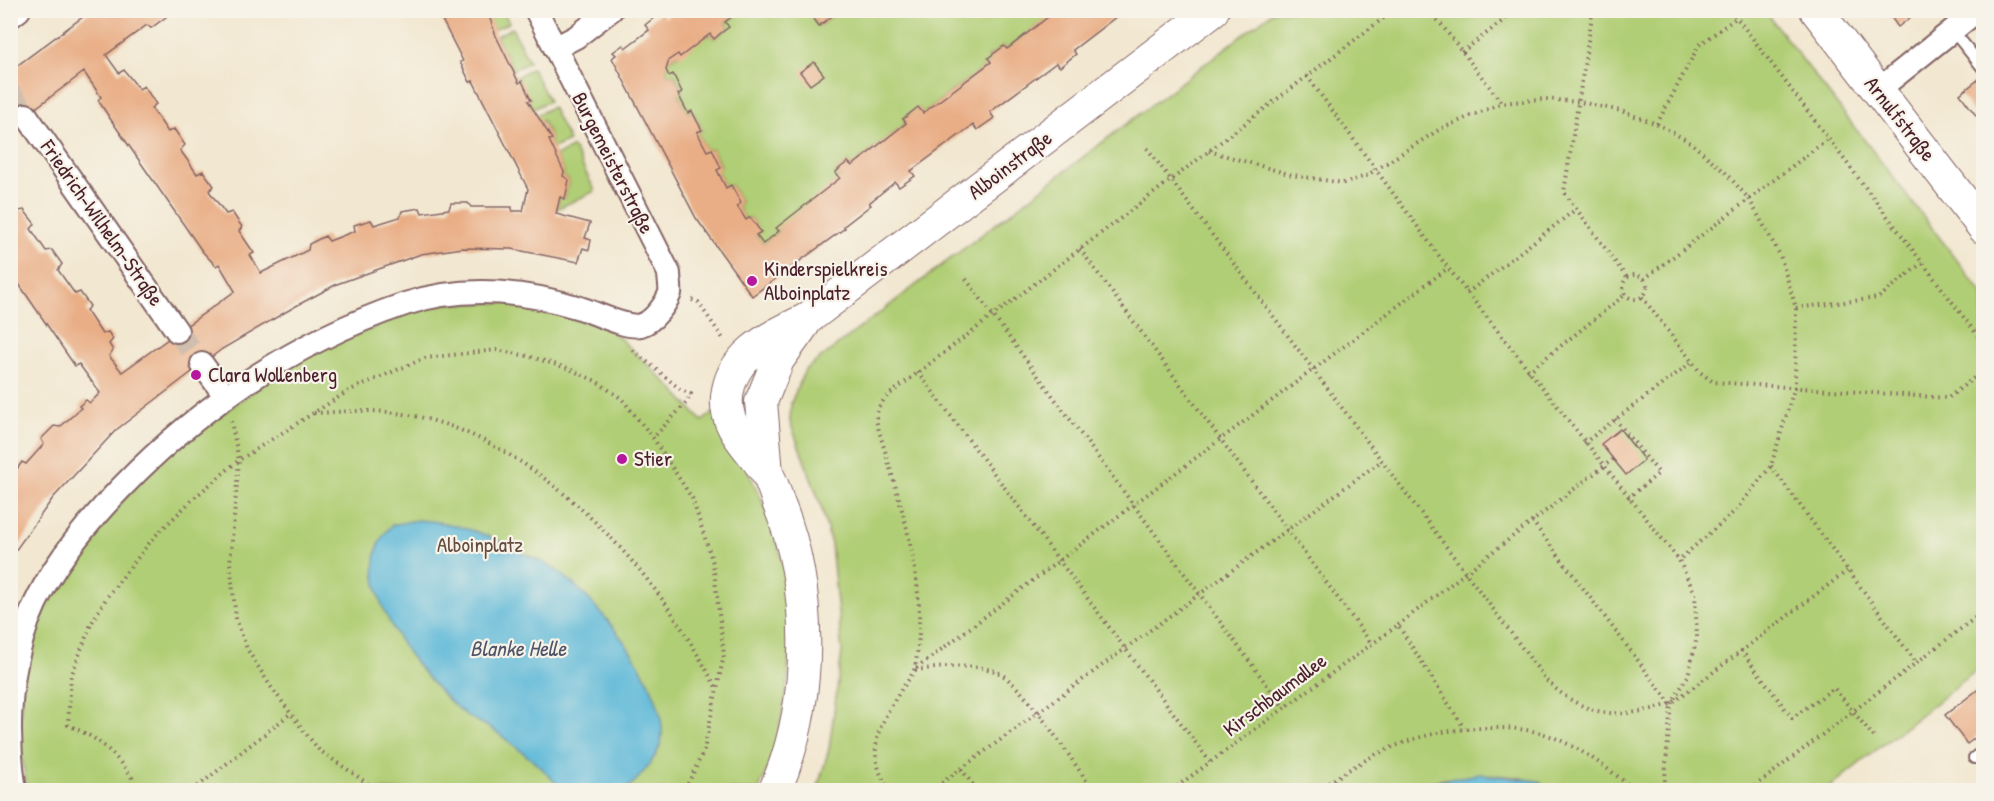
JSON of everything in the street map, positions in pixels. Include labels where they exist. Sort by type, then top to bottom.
[{"type":"street","points":[[10,17],[19,10]]},
{"type":"street","name":"Burgemeisterstraße","points":[[226,397],[290,355],[322,338],[396,307],[436,296],[502,291],[562,303],[625,324],[641,326],[655,317],[670,292],[669,273],[536,10]]},
{"type":"street","points":[[555,48],[576,37],[611,10]]},
{"type":"street","name":"Alboinstraße","points":[[774,790],[794,735],[801,681],[803,622],[799,572],[786,519],[767,473],[763,396],[778,360],[807,319],[1213,10]]},
{"type":"street","name":"Arnulfstraße","points":[[1816,10],[1983,228]]},
{"type":"street","points":[[1878,90],[1954,32],[1978,10]]},
{"type":"street","name":"Friedrich-Wilhelm-Straße","points":[[26,115],[177,331]]},
{"type":"street","points":[[15,790],[11,708],[15,669],[22,637],[50,576],[92,519],[143,465],[226,397],[202,364]]},
{"type":"lane","points":[[1954,32],[1983,68]]},
{"type":"lane","points":[[1974,758],[1983,750]]},
{"type":"path","points":[[914,670],[919,630],[911,545],[876,420],[878,408],[886,397],[1394,10]]},
{"type":"path","points":[[1430,10],[1502,103]]},
{"type":"path","points":[[1462,52],[1517,10]]},
{"type":"path","points":[[1593,10],[1580,102],[1564,184],[1567,198],[1575,210],[1627,278]]},
{"type":"path","points":[[1731,10],[1983,345]]},
{"type":"path","points":[[1657,124],[1699,45],[1736,18]]},
{"type":"path","points":[[1307,76],[1467,293],[1679,560],[1695,594],[1697,637],[1688,676],[1671,704],[1664,790]]},
{"type":"path","points":[[1209,151],[1281,173],[1343,183],[1356,180],[1376,169],[1440,129],[1502,103],[1545,99],[1580,102],[1621,111],[1657,124],[1690,142],[1725,172],[1749,199],[1780,255],[1796,308],[1795,386],[1771,466],[1736,510],[1679,560]]},
{"type":"path","points":[[1644,279],[1828,139]]},
{"type":"path","points":[[1147,148],[1380,462],[1547,681],[1574,702],[1593,711],[1614,715],[1642,713],[1671,704],[1847,571]]},
{"type":"path","points":[[1467,293],[1575,210]]},
{"type":"path","points":[[1080,249],[1371,643]]},
{"type":"path","points":[[1796,308],[1878,298],[1922,263]]},
{"type":"path","points":[[889,790],[876,761],[877,732],[914,670],[1448,268]]},
{"type":"path","points":[[1636,275],[1644,279],[1647,289],[1642,297],[1634,299],[1626,294],[1623,287],[1627,278],[1636,275]]},
{"type":"path","points":[[966,279],[1284,708]]},
{"type":"path","points":[[1528,372],[1626,294]]},
{"type":"path","points":[[1642,297],[1692,362],[1706,378],[1718,384],[1795,386],[1948,398],[1983,370]]},
{"type":"path","points":[[698,302],[724,341]]},
{"type":"path","points":[[130,790],[132,778],[114,752],[93,736],[68,725],[71,676],[83,640],[107,597],[154,537],[239,460],[350,390],[425,358],[496,350],[528,356],[567,368],[596,381],[622,399],[653,438],[692,498],[713,563],[724,655],[704,750],[685,790]]},
{"type":"path","points":[[634,351],[681,390],[691,394],[686,403],[653,438]]},
{"type":"path","points":[[1584,443],[1692,362]]},
{"type":"path","points":[[918,372],[1210,762]]},
{"type":"path","points":[[226,397],[239,460],[230,563],[236,619],[247,649],[290,714],[320,750],[377,790]]},
{"type":"path","points":[[314,413],[359,410],[398,413],[437,421],[473,435],[509,453],[542,476],[598,524],[665,602],[717,690]]},
{"type":"path","points":[[1615,419],[1659,473],[1628,498]]},
{"type":"path","name":"Kirschbaumallee","points":[[1172,790],[1398,625],[1613,459]]},
{"type":"path","points":[[932,790],[1380,462]]},
{"type":"path","points":[[1771,466],[1915,661]]},
{"type":"path","points":[[1532,520],[1671,704]]},
{"type":"path","points":[[1750,790],[1983,611]]},
{"type":"path","points":[[1398,625],[1464,728]]},
{"type":"path","points":[[1741,650],[1792,718],[1834,688],[1874,737]]},
{"type":"path","points":[[914,670],[954,667],[998,672],[1009,680],[1038,713],[1093,790]]},
{"type":"path","points":[[193,790],[290,714]]},
{"type":"path","points":[[1319,790],[1360,762],[1401,742],[1464,728],[1519,728],[1555,738],[1592,758],[1635,790]]},
{"type":"path","points":[[961,769],[977,790]]},
{"type":"green space","points":[[487,11],[503,11],[509,23],[493,30]]},
{"type":"green space","points":[[741,11],[807,11],[819,26],[840,11],[1057,11],[1007,49],[1004,46],[988,57],[991,62],[923,113],[918,108],[903,119],[906,123],[852,166],[848,162],[835,173],[840,178],[763,244],[756,235],[760,232],[750,217],[746,220],[737,206],[741,203],[731,185],[726,188],[717,170],[721,167],[712,149],[707,151],[697,132],[702,130],[692,111],[688,113],[678,94],[682,92],[674,74],[669,76],[666,70],[669,60],[710,34],[714,39],[729,27],[725,22]]},
{"type":"green space","points":[[1274,11],[1765,11],[1983,294],[1983,665],[1826,790],[1548,790],[1534,782],[1517,777],[1497,775],[1432,781],[1398,790],[817,790],[829,749],[842,652],[831,544],[820,503],[790,422],[791,403],[805,370]]},
{"type":"green space","points":[[512,28],[529,62],[513,70],[496,36]]},
{"type":"green space","points":[[532,68],[549,101],[533,109],[528,101],[531,99],[516,77]]},
{"type":"green space","points":[[552,107],[569,141],[553,148],[543,121],[539,122],[536,115]]},
{"type":"green space","points":[[573,147],[595,191],[557,209],[560,197],[565,198],[569,180],[563,176],[564,172],[556,156]]},
{"type":"green space","name":"Alboinplatz","points":[[528,302],[611,330],[672,388],[702,421],[716,411],[757,490],[769,517],[779,550],[786,584],[789,619],[786,690],[771,758],[759,790],[27,790],[19,737],[24,660],[43,605],[70,560],[162,457],[301,357],[432,304]]},
{"type":"water","name":"Blanke Helle","points":[[417,520],[432,521],[475,531],[553,568],[570,581],[609,622],[644,673],[656,699],[662,724],[658,751],[634,783],[622,790],[610,792],[563,790],[541,767],[508,741],[466,715],[428,678],[392,627],[380,599],[375,572],[378,547],[392,525]]},
{"type":"water","points":[[1480,774],[1538,781],[1548,790],[1398,790],[1414,785]]},
{"type":"building","points":[[96,10],[164,10],[166,17],[151,28],[147,25],[106,55],[119,73],[124,70],[139,89],[144,86],[156,104],[151,108],[168,132],[174,129],[185,145],[180,150],[197,174],[203,171],[214,186],[209,191],[226,214],[232,212],[242,227],[239,231],[254,253],[250,255],[261,273],[308,250],[309,244],[325,236],[329,241],[355,231],[354,225],[371,220],[374,225],[400,217],[402,211],[420,208],[422,213],[449,209],[451,203],[468,203],[471,207],[512,207],[512,211],[523,211],[528,189],[473,81],[470,82],[460,62],[463,61],[437,10],[487,10],[496,36],[519,83],[522,81],[531,100],[528,101],[552,139],[549,140],[564,172],[563,176],[569,180],[565,199],[560,197],[556,214],[590,223],[585,238],[591,240],[589,250],[583,248],[578,262],[512,249],[463,248],[421,254],[337,284],[296,306],[222,349],[116,430],[53,498],[10,558],[10,485],[13,482],[11,477],[22,462],[26,464],[44,444],[41,439],[54,426],[60,427],[81,408],[79,406],[86,400],[90,403],[100,393],[79,364],[75,366],[10,271],[10,199],[19,211],[24,210],[35,224],[31,229],[46,251],[52,250],[62,264],[58,270],[75,294],[80,292],[90,306],[86,310],[102,334],[108,332],[113,339],[109,344],[113,350],[109,356],[122,372],[235,291],[219,264],[216,266],[202,251],[109,117],[98,100],[101,97],[84,72],[10,127],[10,71],[91,11],[92,13]]},
{"type":"building","points":[[675,10],[741,10],[725,22],[729,27],[714,39],[710,34],[680,57],[678,54],[669,60],[666,70],[669,76],[673,74],[682,92],[678,94],[688,113],[692,111],[702,130],[697,132],[707,151],[712,149],[721,168],[717,170],[726,188],[731,185],[741,203],[737,206],[746,220],[750,217],[761,232],[756,235],[763,244],[779,231],[776,228],[840,178],[835,173],[841,167],[848,162],[852,166],[906,123],[903,119],[918,107],[923,113],[991,62],[988,58],[1004,46],[1007,49],[1057,10],[1125,10],[1073,50],[1076,54],[1060,67],[1056,63],[990,112],[994,118],[977,130],[973,125],[911,171],[915,176],[899,187],[895,182],[844,226],[845,228],[752,296],[696,218],[612,58],[616,55],[613,52],[623,45],[625,48],[649,30],[645,25],[661,12],[665,18]]},
{"type":"building","points":[[807,10],[840,10],[819,26]]},
{"type":"building","points":[[1886,10],[1920,10],[1898,27]]},
{"type":"building","points":[[814,62],[824,75],[810,85],[800,72]]},
{"type":"building","points":[[1983,76],[1983,125],[1960,94]]},
{"type":"building","points":[[1620,429],[1644,460],[1626,475],[1601,444]]},
{"type":"building","points":[[1980,688],[1983,693],[1983,732],[1967,744],[1945,715]]},
{"type":"tunnel","points":[[10,93],[26,115]]},
{"type":"tunnel","points":[[177,331],[202,364]]},
{"type":"place","name":"Kinderspielkreis Alboinplatz","points":[[752,281]]},
{"type":"place","name":"Clara Wollenberg","points":[[196,375]]},
{"type":"place","name":"Stier","points":[[622,459]]}]
